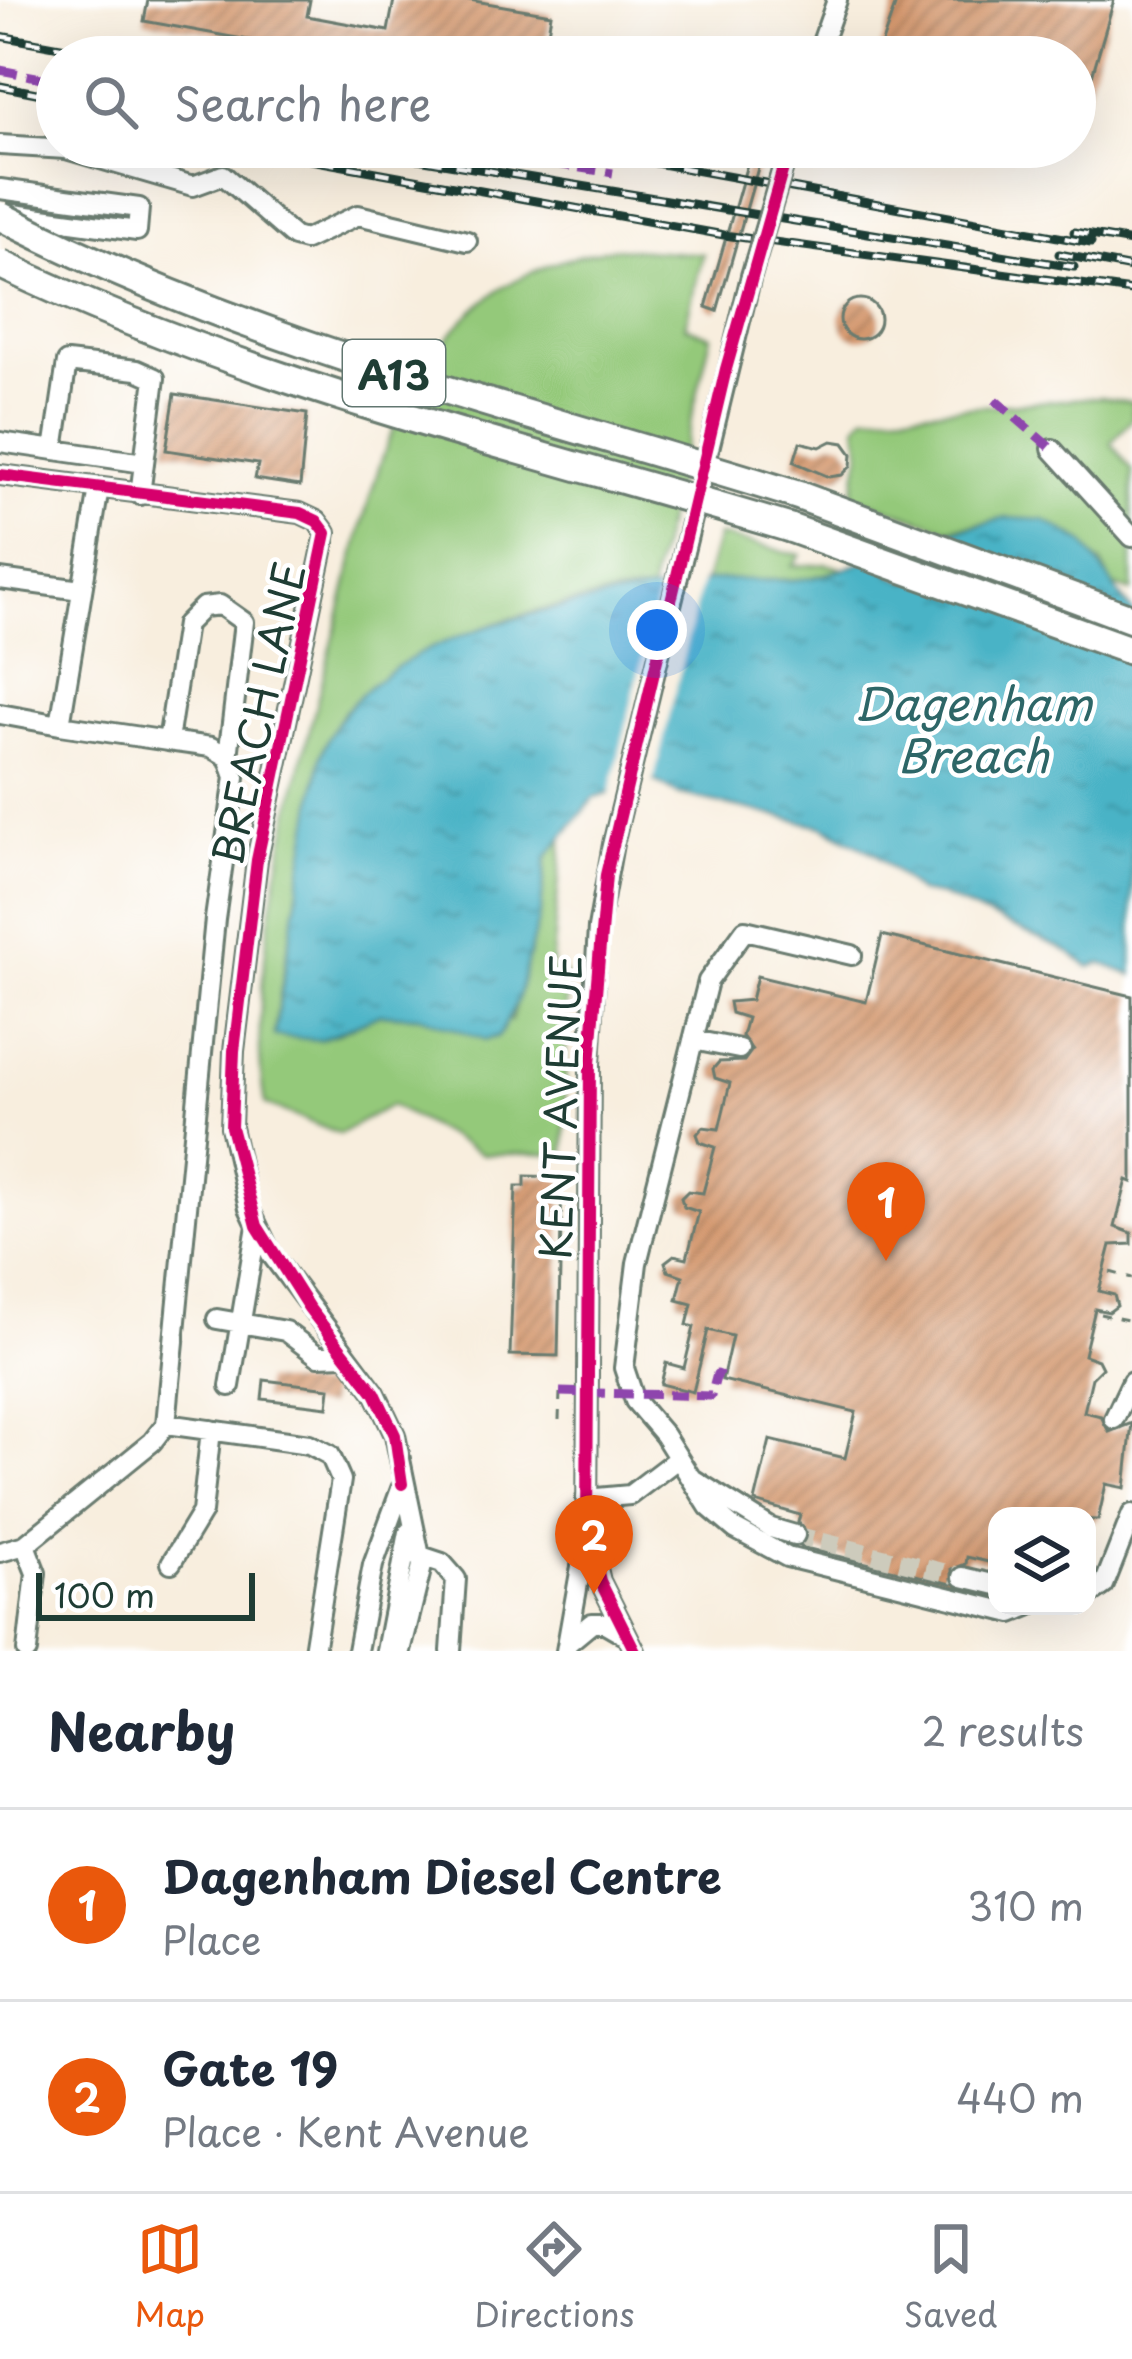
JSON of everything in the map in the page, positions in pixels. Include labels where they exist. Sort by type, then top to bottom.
[{"type":"highway","name":"A13","points":[[0,214],[62,248],[227,316],[395,374],[800,496],[1132,619]]},
{"type":"highway","name":"A13","points":[[0,264],[136,325],[290,382],[790,528],[1132,652]]},
{"type":"street","points":[[824,36],[837,0]]},
{"type":"street","points":[[0,145],[36,147]]},
{"type":"street","points":[[131,168],[193,186],[224,175],[294,237],[305,240],[358,215],[467,242]]},
{"type":"street","name":"KENT AVENUE","points":[[629,1642],[600,1581],[587,1528],[590,1064],[598,928],[679,565],[783,168]]},
{"type":"street","points":[[0,189],[139,208],[137,232],[0,214]]},
{"type":"street","points":[[54,450],[68,362],[137,370],[155,378],[140,495]]},
{"type":"street","points":[[0,442],[144,463]]},
{"type":"street","points":[[1052,449],[1132,537]]},
{"type":"street","name":"BREACH LANE","points":[[0,475],[300,513],[323,526],[327,539],[257,860],[234,1051],[231,1126],[256,1226],[386,1414],[402,1484],[403,1516],[418,1555],[442,1563],[456,1579],[452,1651]]},
{"type":"street","points":[[60,724],[99,488]]},
{"type":"street","points":[[0,579],[81,590]]},
{"type":"street","points":[[0,1552],[25,1545],[152,1442],[166,1424],[215,919],[235,777],[228,757],[244,622],[220,605],[203,607],[186,624],[168,741]]},
{"type":"street","points":[[0,714],[211,747],[228,757]]},
{"type":"street","points":[[851,955],[745,930],[707,981],[637,1263],[624,1368],[634,1401],[664,1435],[680,1466],[735,1529],[787,1557],[988,1607]]},
{"type":"street","points":[[693,1040],[739,1049]]},
{"type":"street","points":[[230,1386],[256,1226]]},
{"type":"street","points":[[217,1319],[285,1331],[318,1356],[345,1355]]},
{"type":"street","points":[[1114,1420],[1132,1382]]},
{"type":"street","points":[[166,1424],[309,1444],[330,1455],[341,1480],[314,1651]]},
{"type":"street","points":[[171,1563],[202,1512],[211,1430]]},
{"type":"street","points":[[586,1499],[630,1495],[680,1466]]},
{"type":"street","points":[[680,1466],[771,1528],[796,1534]]},
{"type":"street","points":[[1096,1591],[1104,1585],[1132,1514]]},
{"type":"street","points":[[362,1651],[403,1516]]},
{"type":"street","points":[[386,1651],[403,1516]]},
{"type":"street","points":[[566,1648],[587,1528]]},
{"type":"street","points":[[25,1545],[36,1574],[27,1651]]},
{"type":"street","points":[[963,1576],[988,1583]]},
{"type":"street","points":[[566,1648],[578,1630],[592,1623],[605,1623],[629,1642]]},
{"type":"path","points":[[1110,1272],[1132,1278]]},
{"type":"path","points":[[1100,1314],[1132,1321]]},
{"type":"path","points":[[559,1420],[560,1392]]},
{"type":"green space","points":[[615,248],[703,254],[685,326],[711,336],[650,591],[571,603],[480,629],[396,669],[362,694],[337,722],[300,883],[274,1035],[334,1035],[380,1014],[511,1021],[541,909],[546,859],[563,832],[551,972],[566,974],[565,1154],[482,1154],[391,1105],[339,1134],[265,1104],[262,993],[294,797],[373,488],[393,430],[417,384],[473,311],[528,274]]},
{"type":"green space","points":[[1101,397],[1132,402],[1132,419],[1111,443],[1132,470],[1132,592],[1111,585],[1102,563],[1007,519],[948,529],[852,496],[861,451],[857,426],[866,415]]},
{"type":"green space","points":[[718,536],[801,555],[792,566],[827,564],[844,569],[806,579],[705,582]]},
{"type":"water","name":"Dagenham Breach","points":[[1007,518],[1044,520],[1083,542],[1132,612],[1132,975],[1101,963],[1090,967],[1062,948],[941,896],[918,892],[875,854],[822,826],[677,794],[655,781],[594,798],[546,858],[541,909],[517,1001],[499,1036],[486,1040],[419,1016],[380,1014],[320,1040],[274,1036],[321,755],[346,710],[384,675],[432,648],[486,627],[601,600],[715,580],[816,577],[899,548],[890,575],[909,582],[924,538]]},
{"type":"pier","points":[[703,576],[652,788],[609,797],[660,584]]},
{"type":"building","points":[[148,0],[310,0],[307,16],[388,31],[394,0],[469,0],[551,14],[547,36],[226,36],[144,21]]},
{"type":"building","points":[[897,0],[1114,0],[1096,62],[1096,36],[884,36]]},
{"type":"building","points":[[746,168],[758,168],[717,311],[706,307]]},
{"type":"building","points":[[860,299],[874,305],[880,319],[874,333],[860,339],[846,333],[840,319],[846,305]]},
{"type":"building","points":[[175,394],[307,414],[300,486],[255,479],[258,464],[166,450]]},
{"type":"building","points":[[832,441],[844,443],[852,454],[851,466],[842,475],[829,477],[794,462],[800,442],[820,447]]},
{"type":"building","points":[[882,935],[1132,996],[1132,1182],[1127,1180],[1115,1227],[1132,1233],[1132,1244],[1111,1245],[1099,1291],[1114,1295],[1117,1306],[1109,1312],[1095,1309],[1084,1355],[1098,1360],[1102,1368],[1092,1378],[1084,1412],[1101,1416],[1109,1432],[1132,1423],[1125,1488],[1106,1484],[1098,1520],[1096,1507],[988,1507],[988,1562],[967,1557],[966,1564],[952,1569],[952,1584],[801,1547],[808,1533],[798,1522],[800,1515],[755,1502],[770,1440],[845,1458],[856,1412],[722,1380],[732,1336],[708,1330],[693,1392],[661,1384],[666,1363],[684,1368],[694,1327],[687,1325],[692,1304],[677,1300],[683,1276],[668,1271],[665,1262],[674,1255],[687,1258],[699,1212],[684,1207],[681,1198],[688,1191],[703,1193],[715,1147],[700,1142],[697,1134],[703,1127],[719,1129],[730,1083],[715,1078],[713,1069],[719,1062],[744,1061],[752,1050],[742,1036],[747,1018],[731,1013],[729,1002],[751,1000],[757,976],[866,1002]]},
{"type":"building","points":[[525,1176],[562,1177],[558,1356],[510,1355],[516,1186],[525,1186]]},
{"type":"building","points":[[264,1380],[330,1388],[328,1407],[262,1399]]},
{"type":"tunnel","points":[[795,1535],[963,1577]]},
{"type":"railway","points":[[0,36],[36,43]]},
{"type":"railway","points":[[0,86],[36,93]]},
{"type":"railway","points":[[355,168],[724,235],[1132,291]]},
{"type":"railway","points":[[473,168],[1074,267]]},
{"type":"railway","points":[[683,168],[1091,243]]},
{"type":"railway","points":[[1074,232],[1132,242]]},
{"type":"railway","points":[[1059,254],[1132,268]]},
{"type":"marked path","points":[[0,70],[36,77]]},
{"type":"marked path","points":[[581,168],[613,173]]},
{"type":"marked path","points":[[995,400],[1052,449]]},
{"type":"marked path","points":[[560,1392],[711,1396],[717,1374],[722,1376]]},
{"type":"cycle path","points":[[635,1651],[600,1581],[587,1527],[590,1064],[606,875],[726,369],[783,168]]},
{"type":"cycle path","points":[[0,475],[300,513],[317,521],[326,533],[257,860],[234,1051],[231,1127],[257,1226],[309,1308],[375,1393],[395,1435],[402,1484]]},
{"type":"place","name":"Dagenham Diesel Centre","points":[[886,1261]]},
{"type":"place","name":"Gate 19","points":[[594,1594]]}]
